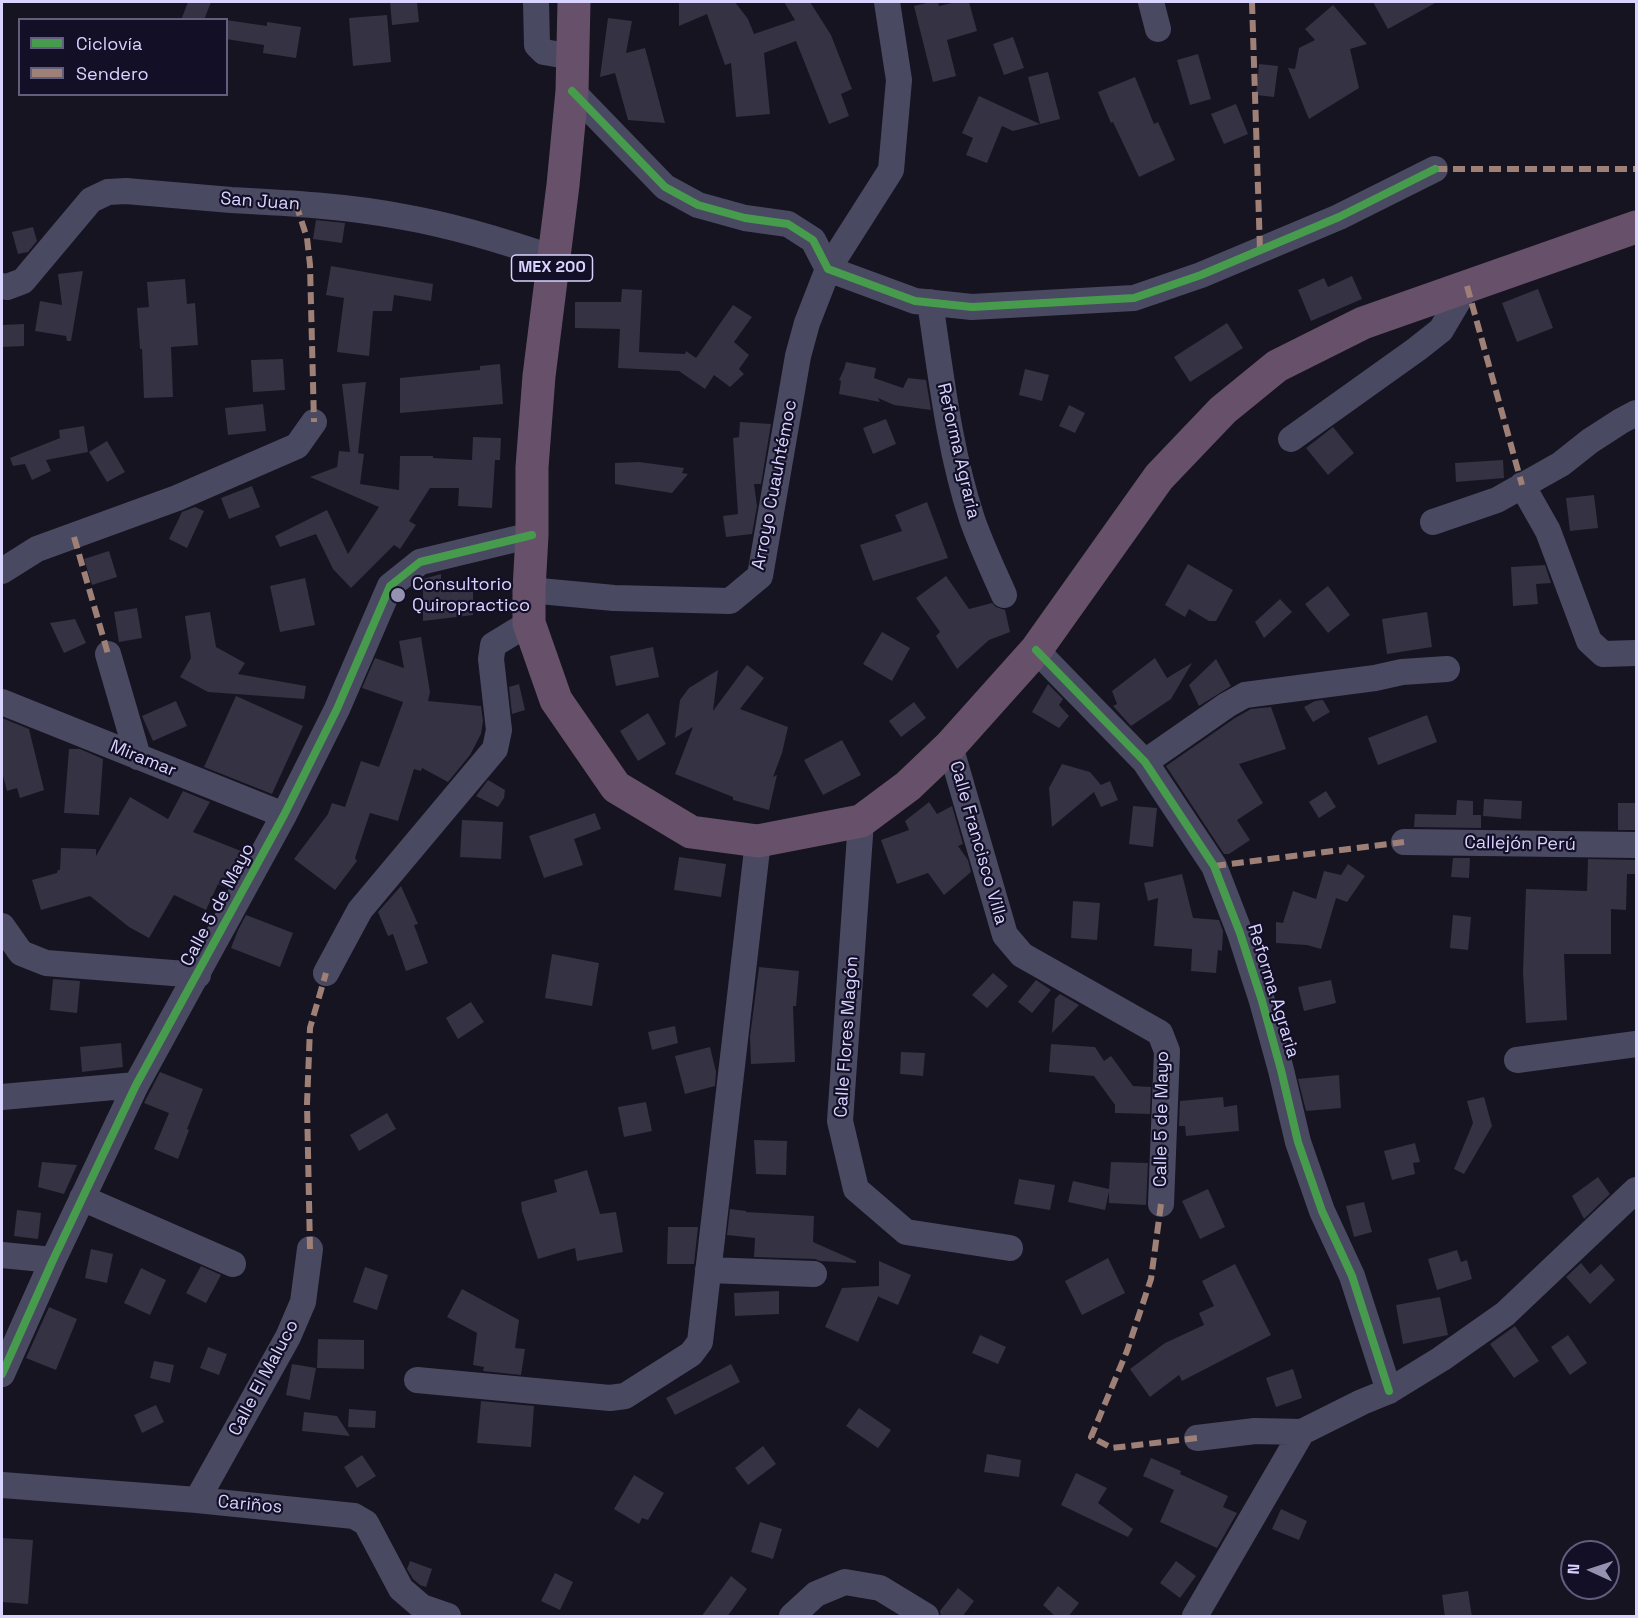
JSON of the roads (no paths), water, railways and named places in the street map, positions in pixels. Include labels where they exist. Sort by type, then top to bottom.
[{"type":"highway","name":"MEX 200","points":[[574,2],[572,91],[563,185],[539,376],[532,467],[529,623],[556,700],[616,787],[691,832],[758,841],[861,821],[908,786],[950,746],[1036,650],[1159,477],[1223,410],[1277,366],[1363,323],[1636,227]]},
{"type":"street","points":[[536,2],[537,45],[544,52],[573,57]]},
{"type":"street","points":[[828,269],[891,170],[899,80],[887,2]]},
{"type":"street","points":[[1151,2],[1158,29]]},
{"type":"street","points":[[572,91],[665,187],[698,205],[745,218],[788,224],[813,240],[828,269],[915,301],[972,307],[1134,298],[1201,275],[1340,217],[1435,169]]},
{"type":"street","name":"San Juan","points":[[2,286],[7,287],[23,281],[91,200],[108,192],[126,191],[296,204],[403,216],[504,240],[554,258]]},
{"type":"street","name":"Arroyo Cuauhtémoc","points":[[529,590],[614,598],[730,601],[760,576],[798,357],[807,323],[828,269]]},
{"type":"street","points":[[1291,439],[1441,330],[1467,286]]},
{"type":"street","name":"Reforma Agraria","points":[[930,302],[945,407],[961,482],[972,520],[1004,595]]},
{"type":"street","points":[[1433,522],[1497,500],[1561,465],[1590,441],[1636,413]]},
{"type":"street","points":[[2,571],[38,549],[177,498],[297,446],[314,422]]},
{"type":"street","points":[[1522,485],[1548,531],[1589,641],[1603,654],[1636,653]]},
{"type":"street","name":"Calle 5 de Mayo","points":[[2,1374],[136,1085],[284,814],[337,709],[390,586],[420,562],[532,536]]},
{"type":"street","points":[[326,973],[360,910],[495,749],[499,730],[491,659],[493,645],[529,623]]},
{"type":"street","name":"Reforma Agraria","points":[[1036,650],[1145,762],[1214,866],[1240,933],[1262,1001],[1298,1142],[1322,1211],[1352,1276],[1389,1391]]},
{"type":"street","points":[[108,654],[138,757]]},
{"type":"street","points":[[1145,762],[1245,695],[1375,678],[1402,672],[1447,669]]},
{"type":"street","name":"Miramar","points":[[2,702],[284,814]]},
{"type":"street","name":"Calle Francisco Villa","points":[[950,746],[1005,935],[1022,955],[1160,1033]]},
{"type":"street","name":"Calle Flores Magón","points":[[861,821],[840,1121],[856,1189],[906,1232],[1010,1248]]},
{"type":"street","points":[[417,1380],[610,1398],[625,1396],[691,1354],[700,1342],[758,841]]},
{"type":"street","name":"Callejón Perú","points":[[1404,842],[1636,845]]},
{"type":"street","points":[[2,926],[11,956],[46,963],[198,975]]},
{"type":"street","name":"Calle 5 de Mayo","points":[[1160,1033],[1167,1051],[1161,1204]]},
{"type":"street","points":[[1517,1060],[1636,1044]]},
{"type":"street","points":[[2,1097],[136,1085]]},
{"type":"street","points":[[1197,1438],[1255,1431],[1302,1432],[1389,1391],[1441,1359],[1505,1314],[1636,1190]]},
{"type":"street","points":[[82,1198],[233,1264]]},
{"type":"street","name":"Calle El Maluco","points":[[197,1500],[288,1337],[303,1302],[310,1249]]},
{"type":"street","points":[[2,1256],[53,1260]]},
{"type":"street","points":[[708,1270],[813,1274]]},
{"type":"street","points":[[1195,1617],[1302,1432]]},
{"type":"street","name":"Cariños","points":[[2,1485],[197,1500],[354,1516],[366,1523],[401,1589],[422,1607],[448,1617]]},
{"type":"street","points":[[792,1617],[816,1593],[845,1582],[880,1588],[926,1617]]},
{"type":"place","name":"Consultorio Quiropractico","points":[[398,595]]}]
